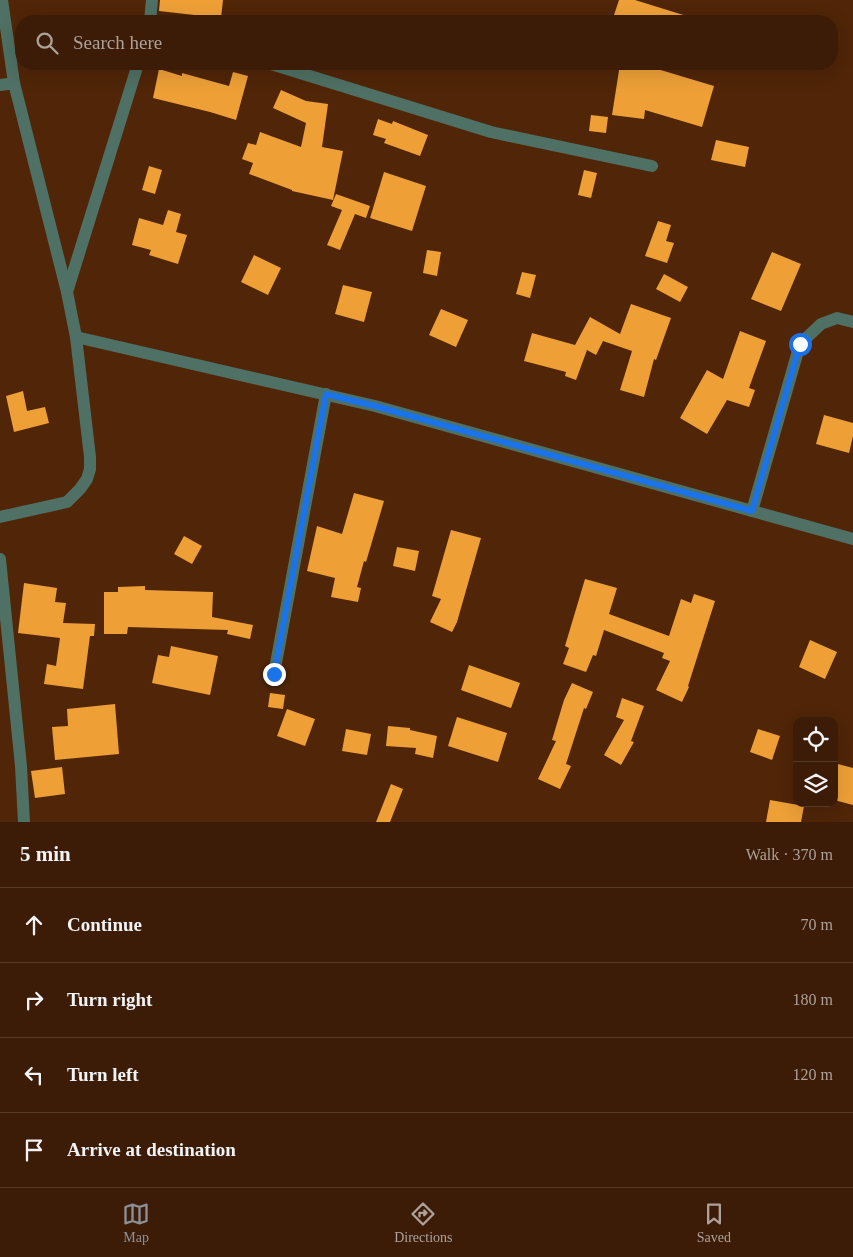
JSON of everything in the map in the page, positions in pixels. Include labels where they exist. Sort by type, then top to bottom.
[{"type":"street","points":[[0,517],[67,502],[80,490],[87,479],[90,469],[76,337],[67,292],[14,83],[2,0]]},
{"type":"street","points":[[151,15],[152,0]]},
{"type":"street","points":[[67,292],[136,70]]},
{"type":"street","points":[[290,70],[491,132],[652,166]]},
{"type":"street","points":[[0,85],[14,83]]},
{"type":"street","points":[[752,511],[800,344],[821,324],[837,318],[853,322]]},
{"type":"street","points":[[76,337],[375,406],[853,539]]},
{"type":"street","points":[[274,674],[326,394]]},
{"type":"street","points":[[0,559],[21,766],[24,822]]},
{"type":"building","points":[[160,0],[223,0],[221,15],[194,15],[159,11]]},
{"type":"building","points":[[619,0],[635,0],[683,15],[614,15]]},
{"type":"building","points":[[159,70],[182,76],[182,73],[229,86],[233,72],[248,76],[236,120],[153,98]]},
{"type":"building","points":[[619,70],[661,70],[714,86],[702,127],[645,110],[644,119],[612,115]]},
{"type":"building","points":[[281,90],[306,101],[328,104],[322,147],[343,151],[333,200],[292,191],[249,174],[253,163],[242,159],[248,143],[256,145],[260,132],[301,147],[306,123],[273,108]]},
{"type":"building","points":[[591,115],[608,117],[606,133],[589,131]]},
{"type":"building","points":[[378,119],[392,124],[393,121],[428,135],[420,156],[384,143],[386,139],[373,135]]},
{"type":"building","points":[[716,140],[749,147],[745,167],[711,160]]},
{"type":"building","points":[[149,166],[162,170],[155,194],[142,190]]},
{"type":"building","points":[[584,170],[597,173],[591,198],[578,195]]},
{"type":"building","points":[[384,172],[426,186],[412,231],[370,218]]},
{"type":"building","points":[[336,194],[370,206],[366,218],[355,214],[340,250],[327,245],[342,210],[331,206]]},
{"type":"building","points":[[168,210],[181,214],[176,232],[187,235],[178,264],[149,255],[151,250],[132,245],[139,218],[163,225]]},
{"type":"building","points":[[658,221],[671,225],[666,241],[674,243],[667,263],[645,256]]},
{"type":"building","points":[[427,250],[441,252],[437,276],[423,273]]},
{"type":"building","points":[[772,252],[801,264],[781,311],[751,299]]},
{"type":"building","points":[[254,255],[281,268],[268,295],[241,282]]},
{"type":"building","points":[[522,272],[536,275],[530,298],[516,294]]},
{"type":"building","points":[[664,274],[688,287],[680,302],[656,289]]},
{"type":"building","points":[[343,285],[372,292],[364,322],[335,314]]},
{"type":"building","points":[[631,304],[671,318],[656,360],[654,359],[644,397],[620,390],[632,351],[603,341],[596,355],[587,350],[576,380],[565,376],[566,372],[524,361],[532,333],[575,345],[590,317],[620,334]]},
{"type":"building","points":[[441,309],[468,320],[456,347],[429,335]]},
{"type":"building","points":[[740,331],[766,341],[749,388],[755,390],[749,407],[727,400],[707,434],[680,418],[707,370],[723,379]]},
{"type":"building","points":[[23,391],[27,411],[45,407],[49,423],[14,432],[6,396]]},
{"type":"building","points":[[824,415],[853,423],[853,436],[849,453],[816,444]]},
{"type":"building","points":[[354,493],[384,501],[357,587],[361,588],[358,602],[331,597],[335,578],[307,571],[317,526],[342,534]]},
{"type":"building","points":[[451,530],[481,538],[457,622],[452,632],[430,622],[441,599],[432,596]]},
{"type":"building","points":[[184,536],[202,546],[192,564],[174,554]]},
{"type":"building","points":[[397,547],[419,551],[415,571],[393,566]]},
{"type":"building","points":[[585,579],[617,588],[609,614],[669,636],[681,599],[691,603],[694,594],[715,601],[689,687],[682,702],[656,690],[670,661],[662,658],[664,653],[604,630],[596,656],[593,655],[586,672],[563,664],[569,648],[565,646]]},
{"type":"building","points":[[24,583],[57,588],[55,602],[66,603],[63,623],[95,624],[94,636],[90,636],[83,689],[44,684],[47,664],[56,666],[60,638],[18,633]]},
{"type":"building","points":[[145,586],[145,590],[213,592],[212,617],[253,625],[250,639],[227,634],[228,630],[128,627],[127,634],[104,634],[104,592],[118,592],[118,587]]},
{"type":"building","points":[[810,640],[837,652],[825,679],[799,667]]},
{"type":"building","points":[[171,646],[218,656],[210,695],[152,683],[158,655],[169,657]]},
{"type":"building","points":[[469,665],[520,683],[511,708],[461,690]]},
{"type":"building","points":[[572,683],[593,692],[586,709],[584,708],[566,764],[571,766],[560,789],[538,779],[556,741],[552,740],[564,700]]},
{"type":"building","points":[[270,693],[285,695],[283,709],[268,707]]},
{"type":"building","points":[[622,698],[644,706],[631,741],[634,742],[621,765],[604,755],[624,720],[616,717]]},
{"type":"building","points":[[115,704],[119,754],[55,760],[52,727],[68,726],[67,709]]},
{"type":"building","points":[[287,709],[315,719],[305,746],[277,736]]},
{"type":"building","points":[[457,717],[507,733],[498,762],[448,746]]},
{"type":"building","points":[[388,726],[410,728],[410,730],[437,736],[433,758],[415,754],[416,748],[386,746]]},
{"type":"building","points":[[346,729],[371,734],[367,755],[342,751]]},
{"type":"building","points":[[758,729],[780,736],[772,760],[750,752]]},
{"type":"building","points":[[838,764],[853,768],[853,805],[838,801]]},
{"type":"building","points":[[62,767],[65,794],[35,798],[31,771]]},
{"type":"building","points":[[391,784],[403,789],[390,822],[376,822]]},
{"type":"building","points":[[770,800],[793,804],[793,807],[804,807],[801,822],[766,822]]},
{"type":"route","points":[[274,674],[326,394],[752,511],[800,344]]}]
